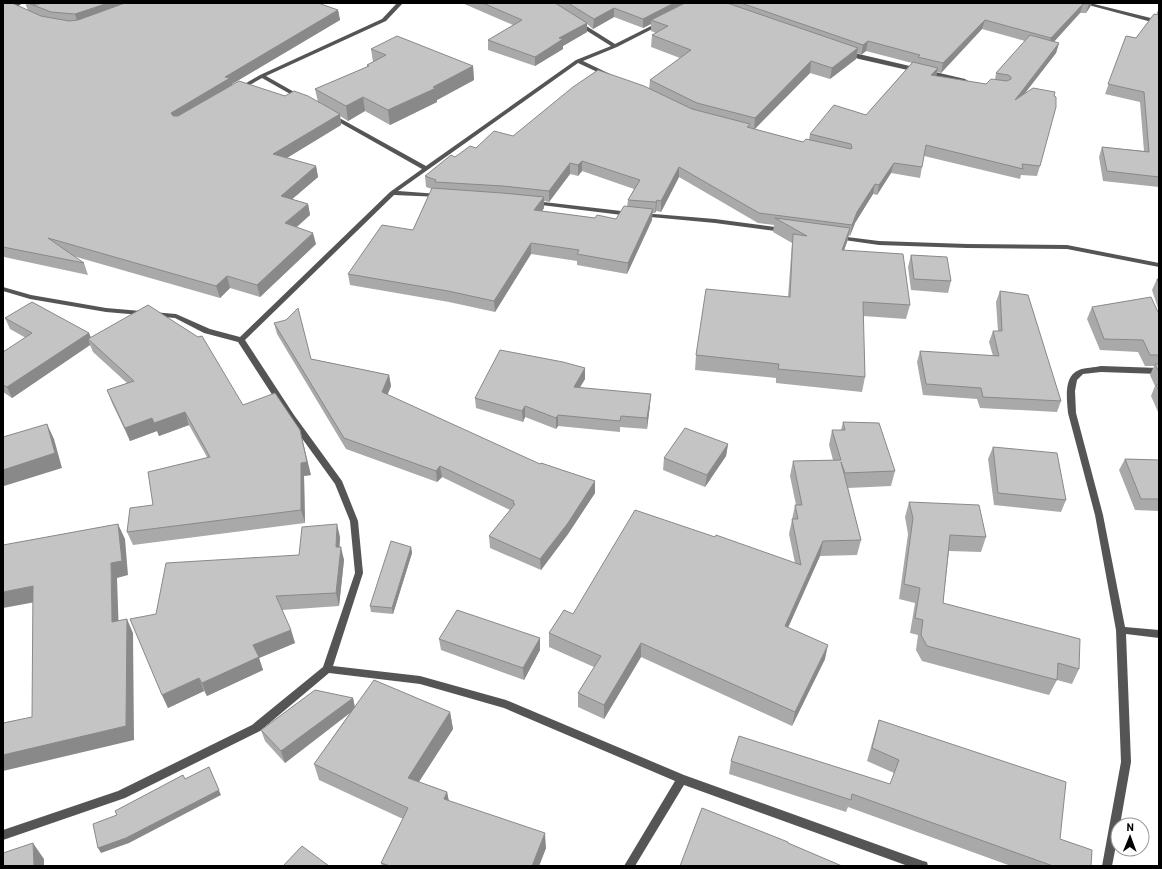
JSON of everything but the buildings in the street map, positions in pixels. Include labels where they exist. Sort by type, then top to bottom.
[{"type":"street","points":[[3,12],[20,3]]},
{"type":"street","points":[[236,91],[262,76],[384,20],[400,3]]},
{"type":"street","points":[[1084,3],[1159,22]]},
{"type":"street","points":[[12,8],[18,11]]},
{"type":"street","points":[[571,19],[615,46]]},
{"type":"street","points":[[241,340],[392,193],[578,61],[615,46],[664,21]]},
{"type":"street","points":[[836,49],[859,57],[973,83]]},
{"type":"street","points":[[578,61],[614,78]]},
{"type":"street","points":[[262,76],[310,103]]},
{"type":"street","points":[[323,111],[426,169]]},
{"type":"street","points":[[392,193],[448,196]]},
{"type":"street","points":[[526,202],[634,215],[715,220],[793,231]]},
{"type":"street","points":[[832,237],[879,243],[1067,247],[1159,265]]},
{"type":"street","points":[[3,289],[30,297],[106,310],[176,316],[207,331],[241,340],[291,416],[339,483],[354,520],[359,573],[327,669],[256,728],[121,795],[3,835]]},
{"type":"street","points":[[1107,866],[1126,762],[1121,630],[1099,515],[1072,413],[1072,382],[1078,373],[1090,370],[1159,371]]},
{"type":"street","points":[[1121,630],[1159,634]]},
{"type":"street","points":[[327,669],[420,680],[506,704],[682,779],[923,866]]},
{"type":"street","points":[[629,866],[682,779]]}]
